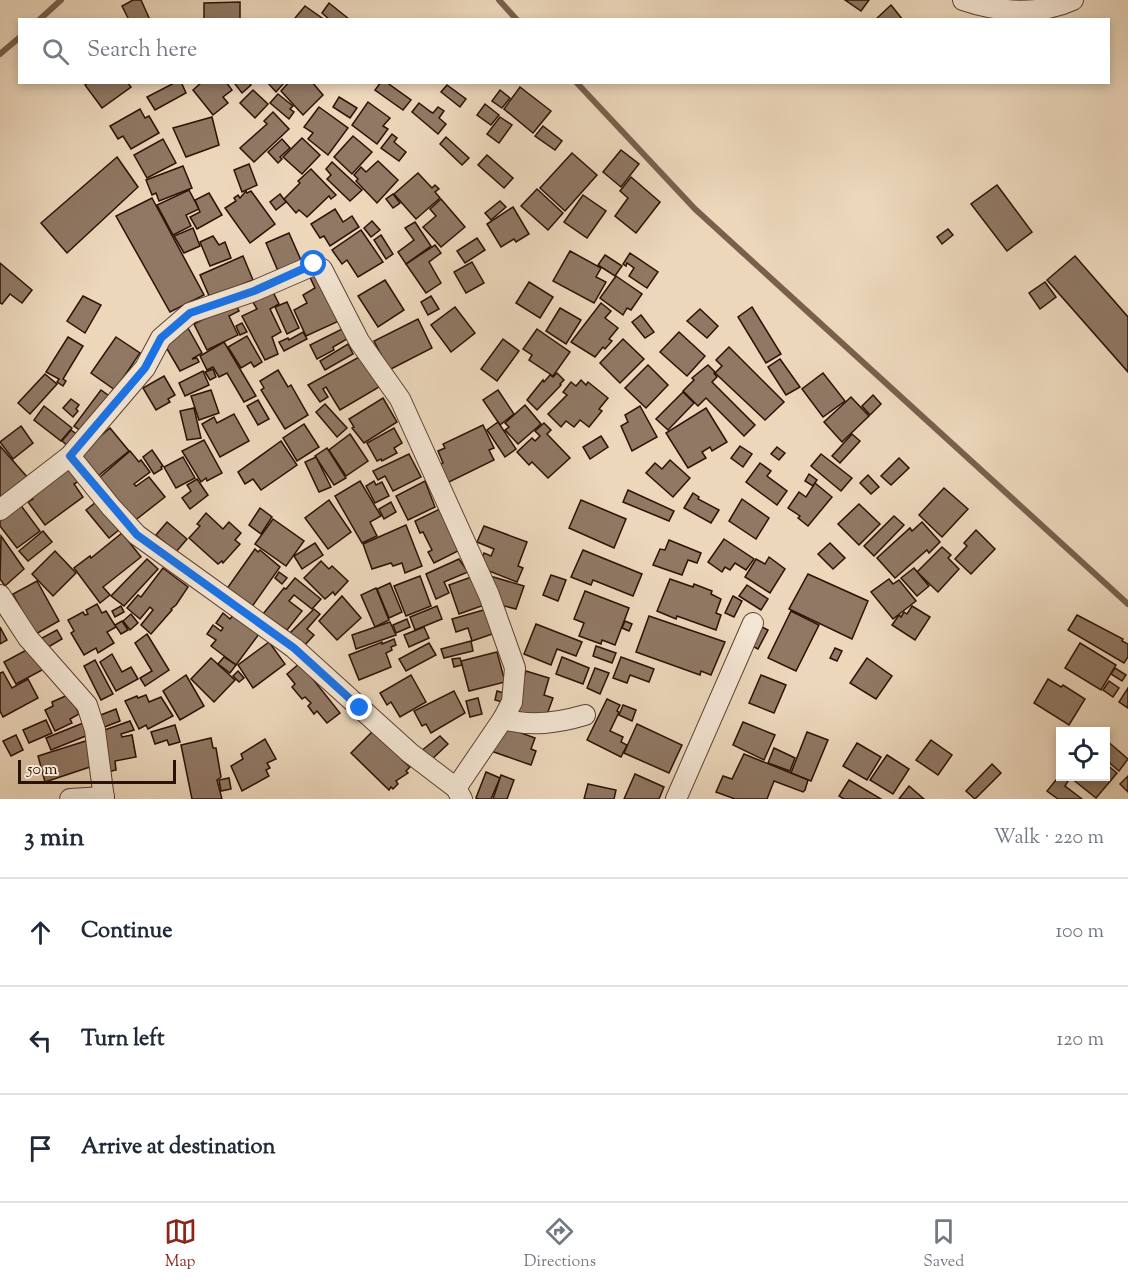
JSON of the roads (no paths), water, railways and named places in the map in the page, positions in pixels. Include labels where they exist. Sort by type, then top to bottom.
[{"type":"street","points":[[963,0],[996,9],[1027,12],[1071,1]]},
{"type":"street","points":[[0,510],[70,456],[145,368],[161,338],[190,313],[254,291],[314,264],[322,269],[359,341],[400,399],[489,595],[515,668],[512,702],[459,794],[294,648],[137,535],[70,456]]},
{"type":"street","points":[[0,595],[28,638],[87,705],[96,740],[104,798],[70,799]]},
{"type":"street","points":[[676,799],[753,623]]},
{"type":"street","points":[[503,719],[521,724],[543,723],[564,721],[585,715]]},
{"type":"waterway","points":[[41,18],[61,0]]},
{"type":"waterway","points":[[499,0],[515,18]]},
{"type":"waterway","points":[[0,54],[18,39]]},
{"type":"waterway","points":[[578,84],[695,209],[1128,604]]}]
